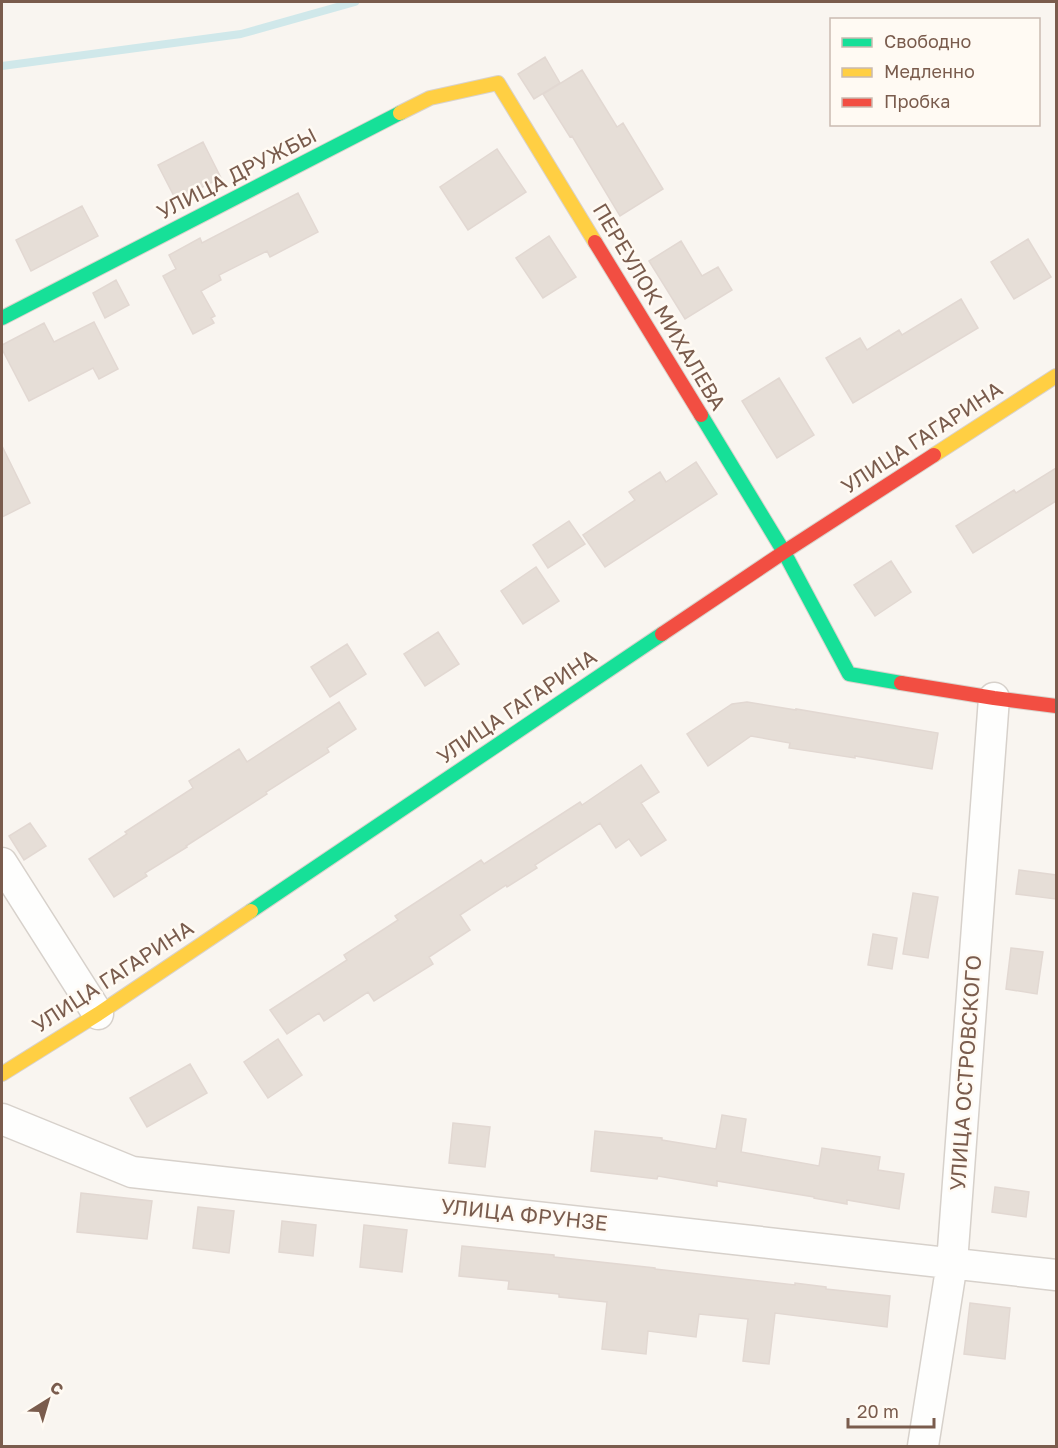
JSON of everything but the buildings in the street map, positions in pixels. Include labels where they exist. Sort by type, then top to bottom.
[{"type":"street","name":"УЛИЦА ДРУЖБЫ","points":[[2,318],[430,98],[498,83]]},
{"type":"street","name":"ПЕРЕУЛОК МИХАЛЕВА","points":[[498,83],[784,552],[849,674],[994,698]]},
{"type":"street","name":"УЛИЦА ГАГАРИНА","points":[[2,1074],[98,1014],[784,552],[1056,376]]},
{"type":"street","points":[[994,698],[1056,706]]},
{"type":"street","name":"УЛИЦА ОСТРОВСКОГО","points":[[923,1446],[952,1263],[994,698]]},
{"type":"street","points":[[2,863],[98,1014]]},
{"type":"street","name":"УЛИЦА ФРУНЗЕ","points":[[2,1119],[132,1172],[1056,1275]]},
{"type":"waterway","points":[[2,66],[241,34],[355,2]]},
{"type":"traffic: fast","points":[[2,318],[400,113]]},
{"type":"traffic: fast","points":[[701,415],[784,552],[849,674],[901,683]]},
{"type":"traffic: fast","points":[[251,911],[662,634]]},
{"type":"traffic: slow","points":[[400,113],[430,98],[498,83],[595,242]]},
{"type":"traffic: slow","points":[[934,455],[1056,376]]},
{"type":"traffic: slow","points":[[2,1074],[98,1014],[251,911]]},
{"type":"traffic: jam","points":[[595,242],[701,415]]},
{"type":"traffic: jam","points":[[662,634],[934,455]]},
{"type":"traffic: jam","points":[[901,683],[1056,706]]}]
